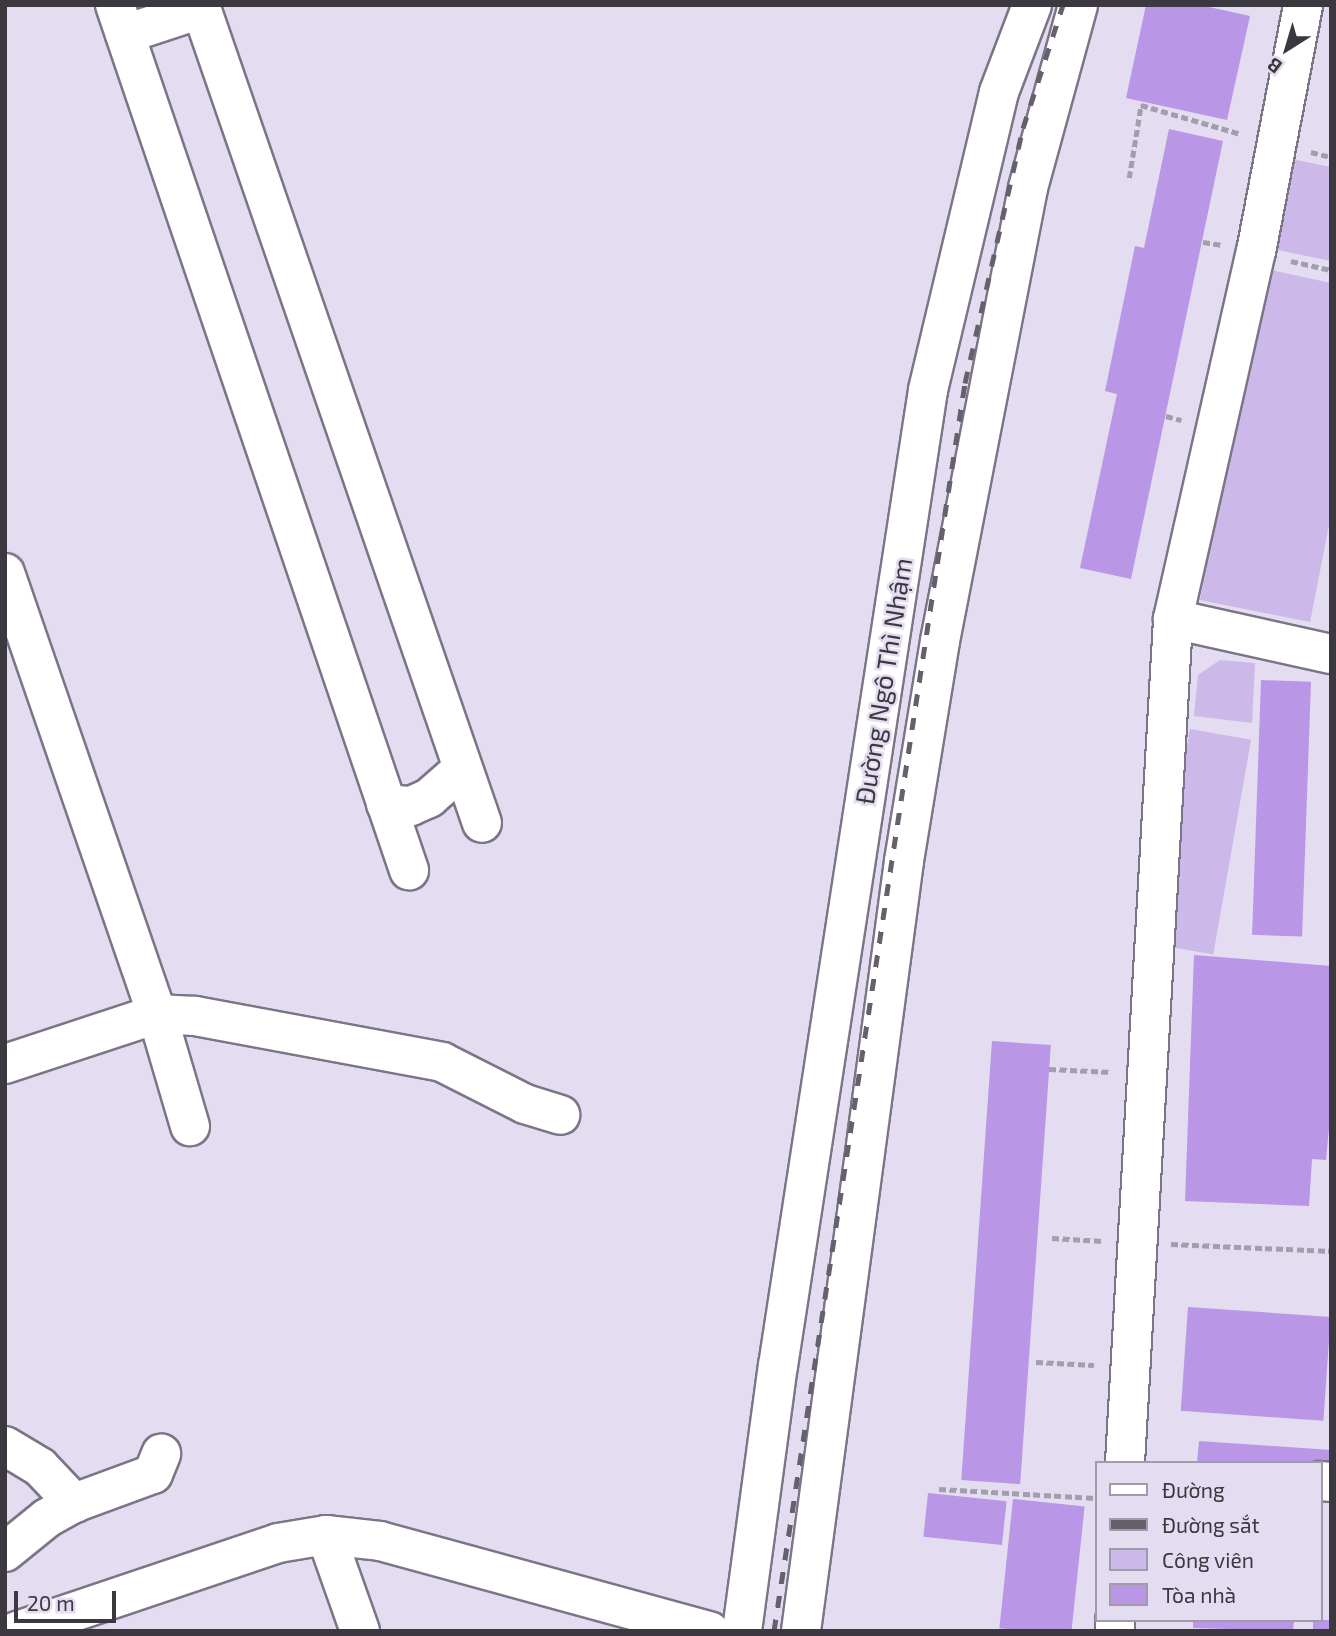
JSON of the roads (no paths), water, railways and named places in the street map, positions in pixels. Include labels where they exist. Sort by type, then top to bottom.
[{"type":"street","name":"Đường Ngô Thì Nhậm","points":[[742,1631],[778,1366],[928,390],[999,92],[1032,5]]},
{"type":"street","points":[[801,1631],[904,861],[940,641],[1028,188],[1078,5]]},
{"type":"street","points":[[1125,1461],[1173,619],[1278,145],[1303,5]]},
{"type":"street","points":[[409,870],[120,19],[200,7],[482,823]]},
{"type":"street","points":[[5,573],[157,1014],[190,1126]]},
{"type":"street","points":[[1173,619],[1331,654]]},
{"type":"street","points":[[386,804],[411,806],[429,798],[463,769]]},
{"type":"street","points":[[5,1064],[157,1014],[195,1016],[442,1062],[525,1104],[560,1115]]},
{"type":"street","points":[[5,1446],[40,1468],[75,1503]]},
{"type":"street","points":[[5,1552],[47,1518],[75,1503],[148,1477],[161,1454]]},
{"type":"street","points":[[326,1535],[360,1631]]},
{"type":"street","points":[[17,1631],[265,1547],[326,1535],[380,1541],[710,1631]]},
{"type":"railway","points":[[774,1631],[965,383],[1023,128],[1063,5]]}]
